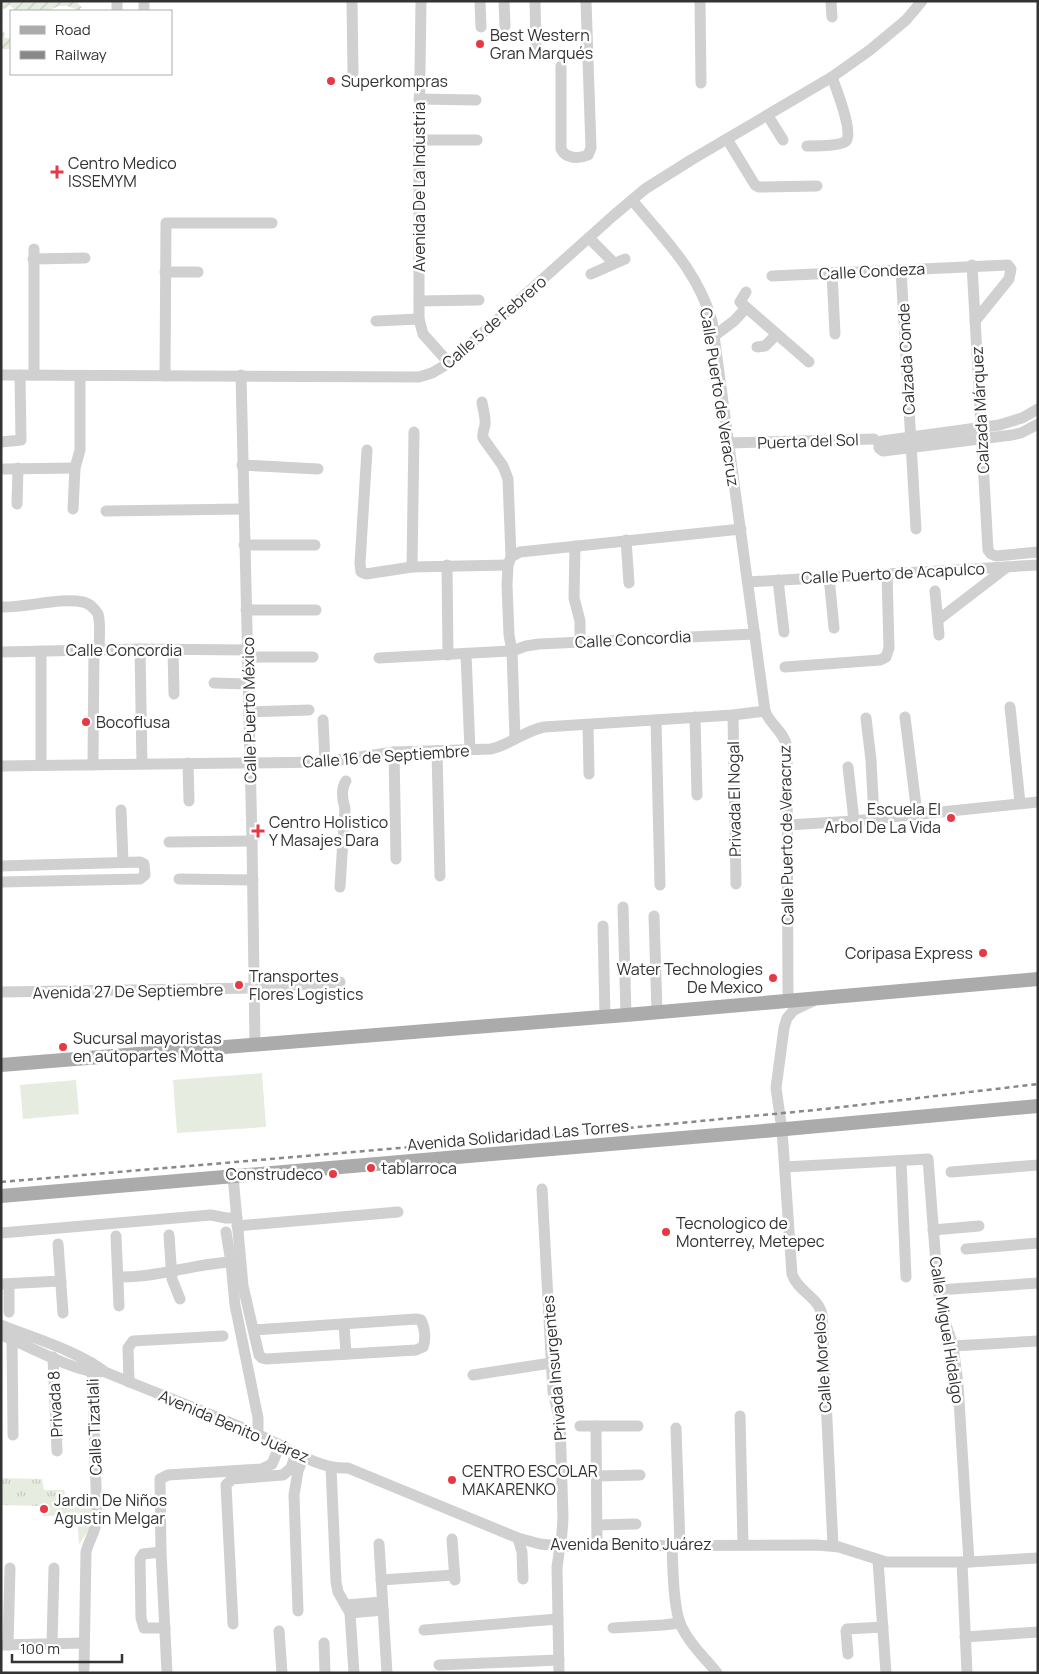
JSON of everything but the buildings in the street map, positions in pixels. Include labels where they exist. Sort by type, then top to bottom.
[{"type":"main road","points":[[1,1065],[605,1017],[1038,979]]},
{"type":"main road","points":[[1008,982],[1038,982]]},
{"type":"main road","name":"Avenida Solidaridad Las Torres","points":[[1,1196],[782,1130],[1038,1106]]},
{"type":"street","points":[[352,1],[352,72]]},
{"type":"street","name":"Avenida De La Industria","points":[[421,1],[419,99],[420,319],[423,334],[448,363]]},
{"type":"street","points":[[480,1],[481,27]]},
{"type":"street","points":[[504,1],[505,26]]},
{"type":"street","points":[[535,1],[536,50]]},
{"type":"street","points":[[561,66],[561,149],[564,155],[584,156],[588,154],[591,148],[586,1]]},
{"type":"street","points":[[700,1],[701,83]]},
{"type":"street","points":[[831,1],[832,18]]},
{"type":"street","name":"Calle 5 de Febrero","points":[[1,375],[419,377],[428,375],[448,363],[632,200],[659,179],[832,77],[870,50],[906,20],[922,1]]},
{"type":"street","points":[[807,146],[840,144],[846,141],[849,132],[832,77]]},
{"type":"street","points":[[419,99],[476,100]]},
{"type":"street","points":[[768,116],[783,140]]},
{"type":"street","points":[[727,139],[755,185],[759,187],[818,186]]},
{"type":"street","points":[[419,140],[477,140]]},
{"type":"street","name":"Calle Puerto de Veracruz","points":[[632,200],[689,270],[707,306],[714,336],[765,711],[786,742],[788,1000]]},
{"type":"street","points":[[165,376],[166,223],[272,223]]},
{"type":"street","points":[[589,238],[620,261],[591,274]]},
{"type":"street","points":[[34,375],[34,254],[85,258]]},
{"type":"street","name":"Calle Condeza","points":[[772,276],[1005,264],[1011,269],[1009,280],[975,321]]},
{"type":"street","name":"Calzada Márquez","points":[[972,265],[988,547],[991,554],[999,556],[1038,552]]},
{"type":"street","name":"Calzada Conde","points":[[901,270],[916,530]]},
{"type":"street","points":[[165,272],[198,272]]},
{"type":"street","points":[[832,273],[835,334]]},
{"type":"street","points":[[746,292],[740,302],[809,362]]},
{"type":"street","points":[[419,301],[479,300]]},
{"type":"street","points":[[714,336],[734,321],[746,308]]},
{"type":"street","points":[[376,320],[420,319]]},
{"type":"street","points":[[757,347],[766,346],[776,335]]},
{"type":"street","points":[[1,442],[21,440],[20,375]]},
{"type":"street","name":"Calle Puerto México","points":[[240,375],[253,880],[255,1045]]},
{"type":"street","points":[[73,509],[75,468],[80,450],[80,376]]},
{"type":"street","points":[[482,402],[485,420],[483,438],[503,466],[508,479],[510,561],[508,617],[512,650],[515,739]]},
{"type":"street","points":[[982,434],[1013,422],[1038,409]]},
{"type":"street","points":[[911,443],[982,434],[1021,433],[1038,424]]},
{"type":"street","points":[[412,566],[414,432]]},
{"type":"street","name":"Puerta del Sol","points":[[728,443],[874,439]]},
{"type":"street","name":"Puerta del Sol","points":[[730,458],[738,452],[742,442]]},
{"type":"street","points":[[367,450],[360,569],[361,572],[366,574],[412,566],[510,561],[520,552],[741,529]]},
{"type":"street","points":[[242,465],[318,469]]},
{"type":"street","points":[[17,504],[18,468]]},
{"type":"street","points":[[4,469],[75,468]]},
{"type":"street","points":[[106,512],[243,510]]},
{"type":"street","points":[[626,540],[629,583]]},
{"type":"street","points":[[244,545],[315,545]]},
{"type":"street","points":[[575,546],[574,598],[580,620],[580,641]]},
{"type":"street","points":[[447,565],[448,655]]},
{"type":"street","name":"Calle Puerto de Acapulco","points":[[748,582],[1038,565]]},
{"type":"street","points":[[938,620],[1007,567]]},
{"type":"street","points":[[785,667],[886,658],[889,648],[884,574]]},
{"type":"street","points":[[829,577],[834,628]]},
{"type":"street","points":[[778,580],[784,632]]},
{"type":"street","points":[[935,591],[939,635]]},
{"type":"street","points":[[1,607],[22,607],[57,602],[81,602],[88,603],[93,607],[98,616],[93,765]]},
{"type":"street","points":[[246,610],[316,610]]},
{"type":"street","name":"Calle Concordia","points":[[378,658],[466,654],[512,650],[533,644],[580,641],[755,634]]},
{"type":"street","points":[[140,649],[142,764]]},
{"type":"street","name":"Calle Concordia","points":[[1,652],[140,649],[313,657]]},
{"type":"street","points":[[173,650],[174,694]]},
{"type":"street","points":[[41,651],[41,766]]},
{"type":"street","points":[[466,654],[470,750]]},
{"type":"street","points":[[214,682],[248,684]]},
{"type":"street","points":[[1010,707],[1020,804]]},
{"type":"street","points":[[249,712],[309,710]]},
{"type":"street","name":"Calle 16 de Septiembre","points":[[1,766],[325,762],[394,752],[470,750],[496,747],[536,729],[765,711]]},
{"type":"street","name":"Privada El Nogal","points":[[733,715],[736,884]]},
{"type":"street","points":[[695,717],[697,795]]},
{"type":"street","points":[[906,717],[917,814]]},
{"type":"street","points":[[866,718],[871,760],[874,818]]},
{"type":"street","points":[[323,720],[325,762]]},
{"type":"street","points":[[656,720],[660,885]]},
{"type":"street","points":[[588,725],[590,774]]},
{"type":"street","points":[[437,751],[440,876]]},
{"type":"street","points":[[394,752],[396,859]]},
{"type":"street","points":[[340,888],[345,808],[348,802],[345,760]]},
{"type":"street","points":[[188,763],[189,801]]},
{"type":"street","points":[[848,767],[854,821]]},
{"type":"street","points":[[787,825],[854,821],[1038,802]]},
{"type":"street","points":[[121,810],[123,862]]},
{"type":"street","points":[[169,842],[252,840]]},
{"type":"street","points":[[1,866],[142,862],[145,875],[140,879],[1,882]]},
{"type":"street","points":[[60,864],[60,881]]},
{"type":"street","points":[[179,879],[253,880]]},
{"type":"street","points":[[623,907],[626,1015]]},
{"type":"street","points":[[654,916],[657,1012]]},
{"type":"street","points":[[603,926],[605,1017]]},
{"type":"street","name":"Avenida 27 De Septiembre","points":[[1,992],[254,988],[340,982]]},
{"type":"street","name":"Calle Morelos","points":[[828,996],[794,1010],[785,1022],[776,1088],[782,1130],[792,1274],[795,1282],[817,1304],[822,1315],[833,1546]]},
{"type":"street","name":"Calle Miguel Hidalgo","points":[[901,1160],[928,1159],[938,1290],[952,1346],[958,1384],[966,1562],[965,1637],[967,1673]]},
{"type":"street","points":[[785,1167],[901,1160],[906,1277]]},
{"type":"street","points":[[951,1172],[1038,1165]]},
{"type":"street","points":[[233,1176],[246,1302],[259,1355],[264,1359],[416,1350],[423,1347],[424,1341],[423,1326],[419,1319],[253,1330]]},
{"type":"street","name":"Privada Insurgentes","points":[[542,1189],[551,1363],[554,1400],[560,1421],[563,1518],[557,1567],[559,1673]]},
{"type":"street","points":[[1,1233],[211,1215],[237,1222],[398,1212]]},
{"type":"street","points":[[933,1230],[979,1226]]},
{"type":"street","points":[[226,1232],[235,1305],[258,1418],[258,1434]]},
{"type":"street","points":[[169,1235],[171,1270],[174,1286],[180,1299]]},
{"type":"street","points":[[116,1236],[119,1306]]},
{"type":"street","points":[[966,1249],[1038,1243]]},
{"type":"street","points":[[58,1244],[63,1313]]},
{"type":"street","points":[[118,1277],[145,1276],[218,1263],[231,1264]]},
{"type":"street","points":[[10,1312],[5,1284],[61,1281]]},
{"type":"street","points":[[938,1290],[1038,1283]]},
{"type":"street","name":"Avenida Benito Juárez","points":[[1,1324],[53,1357],[105,1372],[258,1434],[331,1467],[348,1468],[518,1538],[540,1544],[560,1546],[743,1544],[833,1546],[878,1561],[966,1562],[1038,1558]]},
{"type":"street","points":[[344,1324],[346,1354]]},
{"type":"street","points":[[129,1382],[128,1348],[133,1341],[223,1336]]},
{"type":"street","points":[[7,1337],[13,1435]]},
{"type":"street","name":"Avenida Benito Juárez","points":[[7,1337],[31,1342],[92,1368]]},
{"type":"street","points":[[952,1346],[1038,1341]]},
{"type":"street","name":"Privada 8","points":[[53,1357],[57,1451]]},
{"type":"street","points":[[473,1375],[551,1363]]},
{"type":"street","name":"Calle Tizatlali","points":[[84,1669],[86,1552],[88,1543],[97,1526],[98,1518],[92,1368]]},
{"type":"street","points":[[740,1416],[743,1544]]},
{"type":"street","points":[[580,1426],[638,1426]]},
{"type":"street","points":[[596,1426],[597,1546]]},
{"type":"street","points":[[676,1428],[676,1602],[680,1622],[694,1644],[717,1673]]},
{"type":"street","points":[[166,1673],[159,1482],[163,1477],[258,1470],[266,1468],[292,1450]]},
{"type":"street","points":[[233,1624],[226,1485],[232,1480],[283,1475],[289,1471],[292,1450]]},
{"type":"street","points":[[292,1450],[307,1468],[296,1485],[294,1500],[298,1611]]},
{"type":"street","points":[[331,1467],[336,1582],[340,1596],[348,1608],[354,1673]]},
{"type":"street","points":[[596,1476],[640,1475]]},
{"type":"street","points":[[597,1524],[636,1524]]},
{"type":"street","points":[[518,1538],[522,1552],[523,1578]]},
{"type":"street","points":[[381,1580],[455,1579],[452,1539]]},
{"type":"street","points":[[379,1544],[387,1673]]},
{"type":"street","points":[[161,1552],[143,1554],[140,1559],[141,1618],[144,1628],[165,1628]]},
{"type":"street","points":[[878,1561],[886,1673]]},
{"type":"street","points":[[10,1568],[5,1645],[84,1643]]},
{"type":"street","points":[[52,1644],[54,1568]]},
{"type":"street","points":[[348,1608],[382,1606]]},
{"type":"street","points":[[424,1630],[558,1619]]},
{"type":"street","points":[[613,1628],[680,1622]]},
{"type":"street","points":[[848,1654],[848,1628],[883,1627]]},
{"type":"street","points":[[279,1632],[282,1673]]},
{"type":"street","points":[[965,1637],[1038,1632]]},
{"type":"street","points":[[324,1643],[326,1673]]},
{"type":"street","points":[[438,1666],[559,1660]]},
{"type":"green space","points":[[1,1],[76,1],[82,8],[77,10],[67,6],[59,6],[49,10],[15,10],[9,5],[4,9],[2,8]]},
{"type":"green space","points":[[1,30],[4,32],[5,38],[10,38],[10,49],[1,49]]},
{"type":"green space","points":[[262,1073],[266,1127],[177,1133],[173,1080]]},
{"type":"green space","points":[[76,1080],[79,1114],[23,1119],[20,1085]]},
{"type":"green space","points":[[1,1478],[42,1479],[44,1490],[64,1490],[66,1500],[93,1500],[94,1523],[79,1544],[77,1515],[43,1516],[39,1506],[1,1505]]},
{"type":"railway","points":[[1,1182],[587,1132],[825,1109],[1038,1084]]},
{"type":"place","name":"Best Western Gran Marqués","points":[[480,44]]},
{"type":"place","name":"Superkompras","points":[[331,81]]},
{"type":"place","name":"Centro Medico ISSEMYM","points":[[57,172]]},
{"type":"place","name":"Bocoflusa","points":[[86,722]]},
{"type":"place","name":"Escuela El Arbol De La Vida","points":[[951,818]]},
{"type":"place","name":"Centro Holistico Y Masajes Dara","points":[[258,831]]},
{"type":"place","name":"Coripasa Express","points":[[983,953]]},
{"type":"place","name":"Water Technologies De Mexico","points":[[773,978]]},
{"type":"place","name":"Transportes Flores Logistics","points":[[239,985]]},
{"type":"place","name":"Sucursal mayoristas en autopartes Motta","points":[[63,1047]]},
{"type":"place","name":"tablarroca","points":[[371,1168]]},
{"type":"place","name":"Construdeco","points":[[333,1174]]},
{"type":"place","name":"Tecnologico de Monterrey, Metepec","points":[[666,1232]]},
{"type":"place","name":"CENTRO ESCOLAR MAKARENKO","points":[[452,1480]]},
{"type":"place","name":"Jardin De Niños Agustin Melgar","points":[[44,1509]]}]
